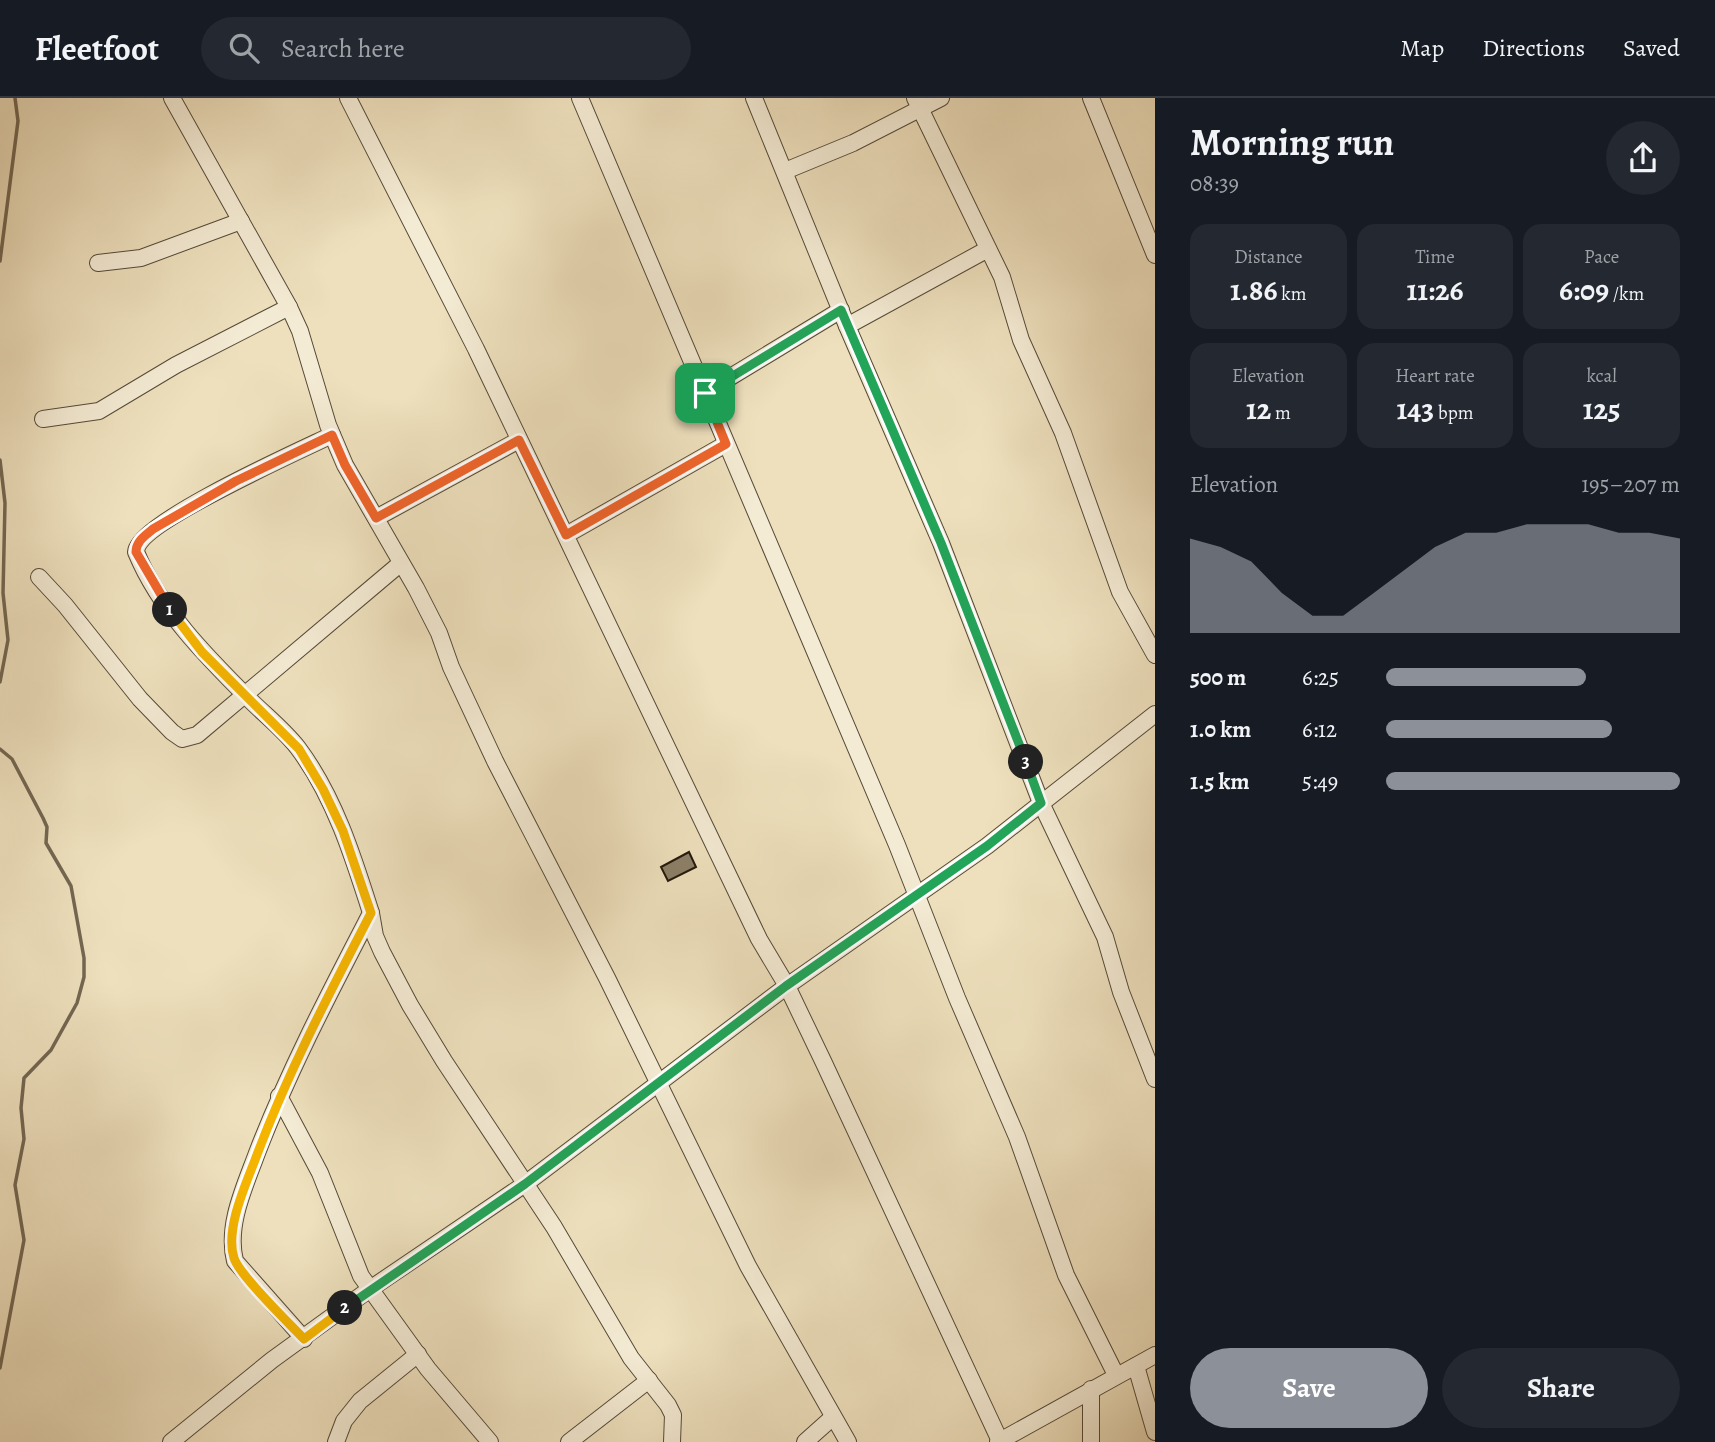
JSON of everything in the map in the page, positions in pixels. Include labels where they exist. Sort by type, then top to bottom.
[{"type":"street","points":[[172,98],[289,307],[300,331],[332,435],[345,465],[439,633],[451,667],[495,761],[748,1266],[848,1442]]},
{"type":"street","points":[[348,98],[476,349],[759,939],[786,986],[999,1441],[1155,1354]]},
{"type":"street","points":[[580,98],[917,895],[1029,1169],[1066,1275],[1116,1375]]},
{"type":"street","points":[[754,98],[941,543],[1041,803],[1095,915],[1155,1079]]},
{"type":"street","points":[[785,171],[853,143],[917,103],[941,98]]},
{"type":"street","points":[[1091,98],[1155,256]]},
{"type":"street","points":[[917,103],[1008,293],[1021,340],[1063,433],[1121,592],[1155,655]]},
{"type":"street","points":[[98,263],[141,258],[242,221]]},
{"type":"street","points":[[848,326],[988,248]]},
{"type":"street","points":[[43,419],[99,411],[176,365],[289,307]]},
{"type":"street","points":[[705,393],[841,310]]},
{"type":"street","points":[[332,435],[269,465],[153,529],[136,547],[138,557],[171,611],[202,652],[299,749],[323,789],[343,831],[371,913],[375,936],[391,973],[444,1061],[554,1227],[631,1359],[668,1405],[673,1415],[672,1442]]},
{"type":"street","points":[[376,518],[519,440]]},
{"type":"street","points":[[566,535],[726,444]]},
{"type":"street","points":[[40,577],[140,699],[177,736],[187,739],[197,735],[401,563]]},
{"type":"street","points":[[171,1442],[244,1382],[370,1289],[525,1184],[786,986],[987,846],[1155,713]]},
{"type":"street","points":[[304,1339],[240,1269],[232,1252],[239,1204],[279,1096],[371,913]]},
{"type":"street","points":[[279,1096],[320,1172],[354,1263],[370,1289],[483,1439]]},
{"type":"street","points":[[336,1442],[344,1421],[359,1401],[418,1354]]},
{"type":"street","points":[[1136,1366],[1155,1433]]},
{"type":"street","points":[[569,1442],[649,1380]]},
{"type":"street","points":[[1091,1389],[1091,1442]]},
{"type":"street","points":[[805,1442],[833,1417]]},
{"type":"street","points":[[1023,1442],[1032,1422]]},
{"type":"building","points":[[689,852],[696,867],[668,881],[661,867]]},
{"type":"waterway","points":[[0,261],[18,121],[15,98]]},
{"type":"waterway","points":[[0,460],[5,503],[3,593],[8,640],[0,682]]},
{"type":"waterway","points":[[0,749],[12,759],[43,818],[47,827],[46,843],[71,886],[84,958],[84,977],[77,1003],[51,1050],[24,1078],[21,1108],[24,1139],[15,1185],[24,1240],[0,1368]]},
{"type":"route","points":[[841,310],[941,543],[1041,803],[987,846],[786,986],[525,1184],[370,1289],[304,1339],[235,1261],[232,1252],[235,1220],[279,1096],[371,913],[343,831],[323,789],[299,749],[202,652],[163,600],[138,557],[136,547],[153,529],[192,506],[236,481],[332,435],[345,465],[376,518],[519,440],[566,535],[726,444],[705,393],[841,310]]}]
